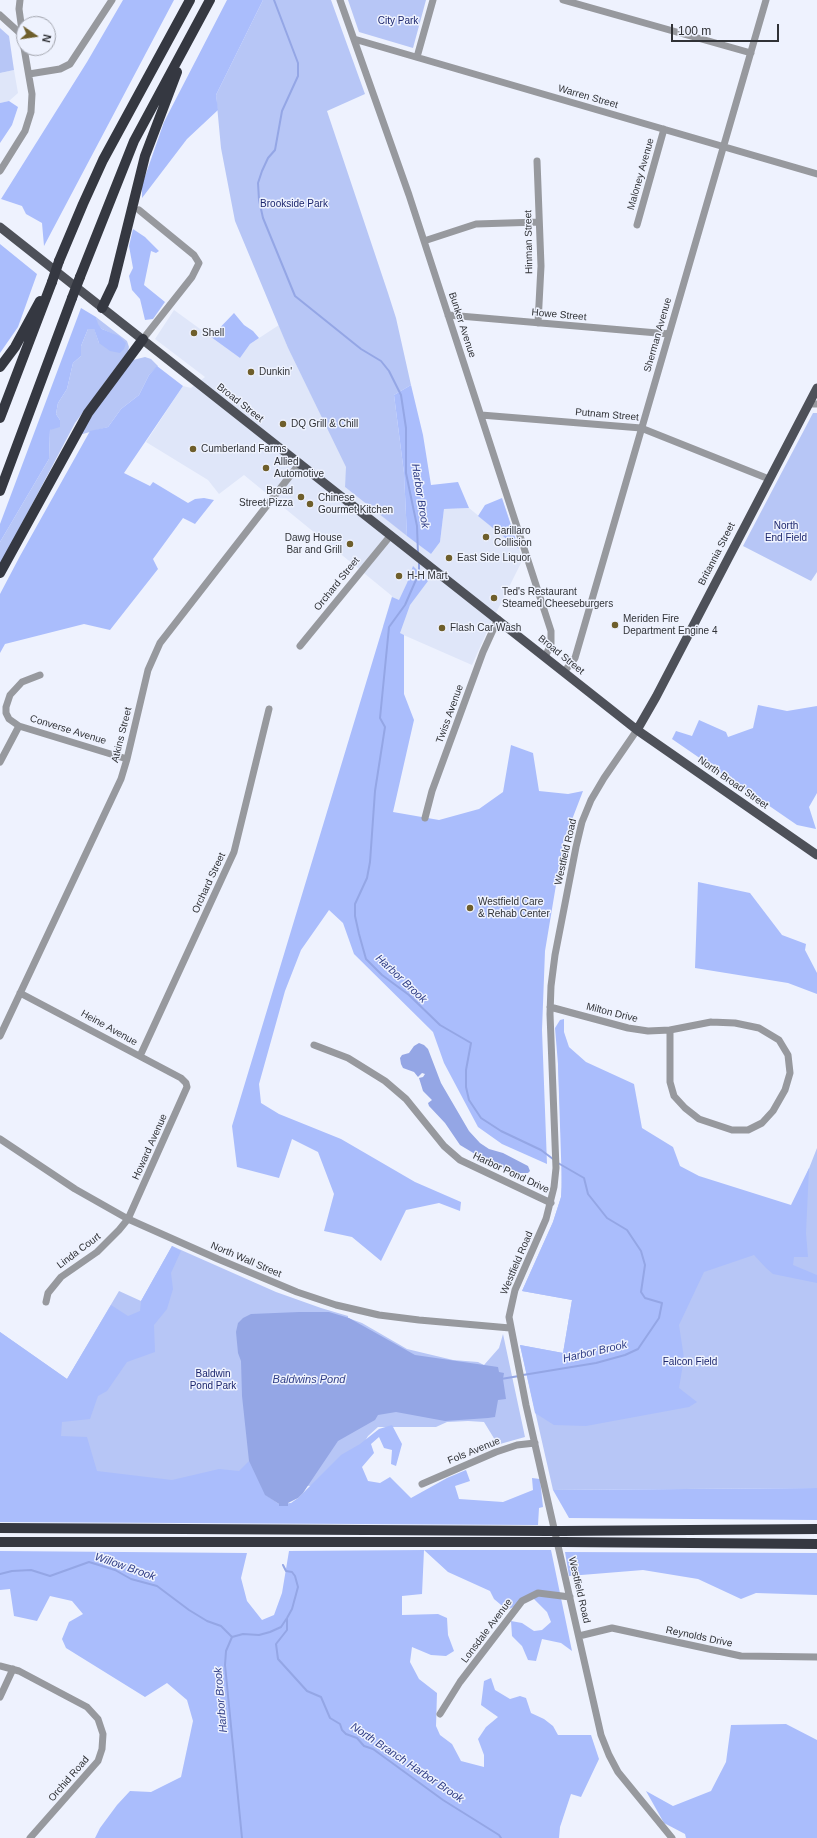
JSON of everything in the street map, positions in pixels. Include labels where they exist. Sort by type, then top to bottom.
[{"type":"highway","points":[[0,418],[80,210],[104,160],[190,0]]},
{"type":"highway","points":[[0,491],[80,277],[130,150],[210,0]]},
{"type":"highway","points":[[102,308],[113,285],[145,156],[161,108],[174,79],[180,55]]},
{"type":"highway","points":[[0,367],[15,347],[37,306],[48,292]]},
{"type":"highway","points":[[0,573],[88,413],[143,340]]},
{"type":"highway","points":[[0,1528],[548,1531],[817,1529]]},
{"type":"highway","points":[[0,1542],[230,1541],[817,1544]]},
{"type":"main road","name":"Broad Street","points":[[0,227],[637,730]]},
{"type":"main road","name":"Britannia Street","points":[[637,730],[656,697],[769,479],[813,404],[817,388]]},
{"type":"main road","name":"North Broad Street","points":[[637,730],[817,855]]},
{"type":"street","points":[[14,0],[19,9]]},
{"type":"street","points":[[20,0],[20,16]]},
{"type":"street","points":[[28,74],[60,69],[70,64],[112,0]]},
{"type":"street","name":"Bunker Avenue","points":[[340,0],[424,241],[552,631],[551,644],[545,657]]},
{"type":"street","points":[[417,57],[433,0]]},
{"type":"street","points":[[563,0],[751,53]]},
{"type":"street","name":"Sherman Avenue","points":[[564,672],[575,658],[766,0]]},
{"type":"street","points":[[0,15],[16,29]]},
{"type":"street","name":"Warren Street","points":[[354,39],[817,174]]},
{"type":"street","points":[[0,170],[21,138],[28,121],[32,101],[25,56]]},
{"type":"street","name":"Maloney Avenue","points":[[637,225],[664,129]]},
{"type":"street","name":"Hinman Street","points":[[537,161],[541,266],[538,323]]},
{"type":"street","points":[[139,210],[194,255],[199,262],[192,277],[143,340]]},
{"type":"street","points":[[424,241],[476,224],[539,222]]},
{"type":"street","name":"Howe Street","points":[[448,315],[669,334]]},
{"type":"street","name":"Putnam Street","points":[[481,414],[642,428],[769,479]]},
{"type":"street","name":"Atkins Street","points":[[0,1036],[113,798],[128,759],[145,680],[160,643],[300,463]]},
{"type":"street","name":"Orchard Street","points":[[300,646],[391,535]]},
{"type":"street","name":"Twiss Avenue","points":[[425,818],[432,791],[481,657],[498,619]]},
{"type":"street","points":[[19,726],[9,719],[6,713],[6,707],[10,695],[22,682],[40,675]]},
{"type":"street","name":"Orchard Street","points":[[140,1056],[234,852],[269,709]]},
{"type":"street","name":"Converse Avenue","points":[[0,762],[19,726],[128,759]]},
{"type":"street","name":"Westfield Road","points":[[637,730],[594,794],[584,816],[576,847],[554,963],[550,1007],[556,1172],[551,1203],[546,1219],[512,1299],[509,1316],[520,1376],[596,1717],[609,1755],[628,1785],[672,1838]]},
{"type":"street","name":"Heine Avenue","points":[[20,993],[94,1030],[181,1078],[186,1083]]},
{"type":"street","name":"Milton Drive","points":[[550,1007],[628,1028],[648,1031],[670,1030],[712,1022],[735,1023],[759,1028],[779,1040],[788,1056],[790,1073],[785,1090],[773,1111],[762,1123],[748,1130],[732,1130],[698,1119],[674,1096],[670,1082],[670,1030]]},
{"type":"street","name":"Harbor Pond Drive","points":[[314,1045],[348,1058],[385,1080],[406,1099],[444,1146],[460,1160],[551,1203]]},
{"type":"street","name":"Howard Avenue","points":[[128,1219],[186,1091],[186,1083]]},
{"type":"street","name":"North Wall Street","points":[[0,1139],[75,1189],[128,1219],[296,1292],[336,1305],[399,1318],[510,1328]]},
{"type":"street","name":"Linda Court","points":[[46,1302],[48,1293],[61,1277],[97,1252],[128,1219]]},
{"type":"street","name":"Fols Avenue","points":[[422,1484],[507,1448],[535,1443]]},
{"type":"street","name":"Lonsdale Avenue","points":[[440,1714],[460,1682],[522,1601],[538,1593],[570,1597]]},
{"type":"street","name":"Reynolds Drive","points":[[579,1636],[612,1628],[741,1656],[817,1657]]},
{"type":"street","name":"Orchid Road","points":[[0,1666],[13,1670],[49,1686],[87,1706],[98,1719],[103,1734],[102,1749],[98,1761],[30,1838]]},
{"type":"street","points":[[0,1697],[13,1670]]},
{"type":"shaded area","points":[[123,0],[174,0],[44,246],[42,223],[26,214],[22,206],[1,199],[87,62]]},
{"type":"shaded area","points":[[227,0],[263,0],[216,95],[218,110],[187,139],[142,198],[142,185],[164,122]]},
{"type":"shaded area","points":[[14,70],[18,93],[9,101],[0,103],[0,73]]},
{"type":"shaded area","points":[[9,101],[18,107],[12,125],[0,143],[0,103]]},
{"type":"shaded area","points":[[133,229],[145,237],[159,251],[156,253],[151,251],[144,285],[165,302],[153,319],[145,320],[140,299],[132,290],[129,276],[133,268],[129,246]]},
{"type":"shaded area","points":[[0,244],[37,274],[18,327],[0,353]]},
{"type":"shaded area","points":[[81,308],[96,317],[98,324],[102,329],[119,336],[126,343],[124,349],[120,353],[110,351],[99,343],[94,329],[88,329],[81,346],[81,356],[73,363],[67,389],[58,403],[56,414],[60,420],[60,427],[50,430],[49,459],[0,542],[0,524]]},
{"type":"shaded area","points":[[174,310],[240,358],[250,344],[279,325],[288,348],[347,467],[345,487],[431,554],[440,542],[444,509],[469,508],[519,549],[523,559],[472,665],[383,626],[392,596],[244,475],[219,494],[208,480],[146,442],[183,386],[191,388],[205,377],[155,339]]},
{"type":"shaded area","points":[[234,313],[244,325],[253,331],[259,338],[250,344],[240,358],[211,337]]},
{"type":"shaded area","points":[[157,366],[183,386],[124,473],[150,486],[153,482],[188,503],[195,499],[204,498],[214,500],[195,524],[183,518],[153,559],[158,569],[110,630],[84,624],[5,644],[0,653],[0,594],[20,556],[90,431],[108,427],[121,409],[139,395],[149,375]]},
{"type":"shaded area","points":[[411,385],[423,435],[431,485],[458,482],[469,508],[444,509],[440,542],[431,554],[407,536],[404,473],[394,395]]},
{"type":"shaded area","points":[[502,498],[519,549],[478,516],[485,505]]},
{"type":"shaded area","points":[[413,566],[428,581],[410,605],[400,633],[404,635],[404,694],[414,720],[393,812],[439,820],[479,809],[503,792],[511,745],[533,753],[539,791],[568,794],[583,791],[563,843],[545,951],[542,1030],[547,1164],[502,1144],[478,1127],[444,1063],[433,1032],[354,954],[343,923],[329,910],[301,950],[285,991],[259,1084],[261,1103],[279,1114],[341,1139],[415,1182],[461,1202],[460,1211],[439,1203],[406,1210],[381,1261],[352,1237],[324,1231],[334,1194],[318,1152],[292,1139],[279,1178],[237,1167],[232,1126],[392,597],[399,600]]},
{"type":"shaded area","points":[[758,705],[787,711],[817,706],[817,793],[809,807],[816,829],[797,825],[672,739],[676,731],[692,736],[699,720],[726,732],[728,737],[753,728]]},
{"type":"shaded area","points":[[698,882],[750,893],[782,935],[806,944],[805,950],[817,973],[817,994],[788,983],[695,968]]},
{"type":"shaded area","points":[[564,1019],[564,1032],[569,1047],[586,1062],[634,1084],[642,1128],[673,1147],[680,1166],[699,1176],[791,1205],[809,1168],[806,1233],[808,1257],[794,1257],[793,1265],[817,1275],[817,1283],[773,1274],[754,1255],[704,1272],[679,1325],[684,1358],[679,1388],[697,1402],[689,1407],[586,1426],[554,1425],[535,1413],[520,1345],[563,1353],[572,1300],[522,1291],[553,1222],[561,1197],[562,1187],[558,1064],[555,1028],[560,1020]]},
{"type":"shaded area","points":[[172,1246],[181,1251],[171,1273],[173,1289],[167,1309],[154,1325],[155,1352],[127,1362],[107,1391],[98,1396],[90,1419],[62,1422],[61,1436],[87,1437],[97,1471],[172,1480],[219,1469],[239,1471],[249,1461],[266,1495],[279,1504],[291,1503],[298,1498],[341,1455],[360,1444],[379,1429],[392,1425],[402,1444],[396,1466],[391,1464],[392,1450],[384,1448],[379,1437],[371,1444],[374,1453],[362,1467],[368,1481],[380,1483],[390,1477],[411,1498],[447,1478],[466,1470],[470,1481],[455,1486],[459,1499],[503,1502],[533,1490],[532,1478],[540,1479],[543,1507],[539,1508],[538,1525],[0,1522],[0,1332],[67,1379],[111,1305],[128,1316],[140,1311],[141,1301]]},
{"type":"shaded area","points":[[817,1488],[817,1520],[569,1518],[553,1490]]},
{"type":"shaded area","points":[[424,1550],[551,1550],[572,1651],[561,1643],[542,1639],[536,1661],[528,1660],[522,1646],[512,1636],[511,1621],[522,1623],[534,1631],[542,1630],[551,1622],[547,1612],[533,1598],[507,1610],[494,1599],[490,1591],[448,1572]]},
{"type":"shaded area","points":[[424,1550],[422,1594],[402,1596],[402,1615],[438,1614],[447,1618],[448,1635],[454,1651],[446,1656],[431,1655],[412,1647],[410,1662],[419,1679],[437,1693],[436,1726],[440,1735],[452,1744],[461,1761],[484,1767],[484,1755],[478,1739],[486,1727],[498,1717],[481,1705],[484,1681],[491,1678],[495,1690],[510,1699],[520,1696],[526,1698],[531,1713],[544,1719],[553,1726],[558,1735],[591,1735],[599,1759],[581,1797],[571,1794],[560,1827],[559,1838],[95,1838],[100,1828],[117,1805],[130,1791],[151,1792],[181,1777],[193,1721],[187,1700],[167,1683],[145,1697],[66,1648],[62,1639],[69,1622],[83,1614],[72,1601],[50,1596],[37,1621],[14,1616],[10,1589],[0,1590],[0,1551],[247,1553],[241,1578],[247,1601],[262,1620],[274,1615],[282,1593],[289,1551]]},
{"type":"shaded area","points":[[565,1552],[817,1553],[817,1595],[756,1593],[741,1599],[698,1579],[643,1570],[569,1576]]},
{"type":"shaded area","points":[[786,1724],[817,1740],[817,1838],[686,1838],[685,1834],[664,1823],[646,1791],[673,1806],[711,1791],[726,1762],[731,1725]]},
{"type":"green space","name":"Brookside Park","points":[[263,0],[331,0],[365,94],[327,111],[396,318],[411,385],[394,395],[404,473],[407,536],[345,487],[346,467],[288,348],[235,221],[221,148],[216,95]]},
{"type":"green space","name":"City Park","points":[[348,0],[426,0],[413,48],[359,32]]},
{"type":"green space","points":[[0,28],[9,36],[14,70],[0,73]]},
{"type":"green space","points":[[96,317],[127,341],[129,347],[128,351],[75,423],[0,565],[0,542],[49,459],[50,430],[60,420],[56,414],[58,403],[67,389],[73,363],[81,356],[81,346],[88,329],[94,328],[99,343],[115,335],[102,329],[97,324]]},
{"type":"green space","points":[[145,357],[151,359],[158,366],[149,375],[139,395],[121,409],[108,427],[79,435],[103,399],[133,360]]},
{"type":"green space","name":"North End Field","points":[[813,413],[817,413],[817,572],[811,581],[743,546]]},
{"type":"green space","name":"Falcon Field","points":[[558,1064],[637,1138],[777,1250],[817,1148],[817,1488],[553,1490],[520,1345],[563,1353],[572,1300],[522,1291],[553,1222],[561,1197],[562,1158]]},
{"type":"green space","name":"Baldwin Pond Park","points":[[172,1246],[276,1292],[348,1316],[348,1318],[362,1323],[407,1349],[453,1360],[478,1362],[484,1365],[499,1348],[503,1334],[525,1437],[500,1444],[501,1440],[495,1440],[484,1422],[447,1422],[436,1427],[378,1427],[368,1436],[349,1469],[348,1486],[0,1485],[0,1332],[67,1379],[119,1291],[141,1301]]},
{"type":"water","points":[[419,1043],[428,1049],[441,1083],[469,1131],[480,1143],[489,1149],[503,1153],[528,1166],[530,1171],[528,1173],[513,1173],[485,1160],[460,1145],[445,1123],[429,1106],[428,1103],[432,1100],[423,1091],[419,1078],[423,1077],[425,1074],[422,1073],[418,1077],[414,1072],[403,1068],[401,1064],[400,1058],[402,1055],[409,1053],[414,1046]]},
{"type":"water","name":"Baldwins Pond","points":[[329,1312],[349,1318],[415,1355],[498,1367],[499,1372],[504,1373],[503,1379],[506,1399],[498,1400],[495,1417],[488,1418],[445,1421],[396,1412],[378,1415],[375,1420],[338,1441],[303,1493],[298,1498],[288,1503],[288,1506],[279,1506],[279,1504],[265,1495],[249,1461],[242,1396],[241,1361],[238,1353],[236,1332],[238,1323],[243,1318],[251,1314]]},
{"type":"waterway","name":"Harbor Brook","points":[[274,0],[298,63],[298,76],[282,111],[275,150],[268,158],[258,183],[259,200],[263,218],[295,296],[361,349],[381,361],[389,371],[401,395],[406,428],[406,473],[417,526],[418,554]]},
{"type":"waterway","name":"Harbor Brook","points":[[419,562],[419,573],[405,605],[389,627],[380,718],[385,727],[375,791],[370,862],[367,878],[355,904],[355,916],[359,934],[366,959],[382,975],[409,995],[440,1025],[471,1043],[466,1070],[466,1087],[469,1100],[481,1118],[501,1131],[541,1150],[553,1159]]},
{"type":"waterway","name":"Harbor Brook","points":[[523,1375],[596,1363],[625,1355],[638,1349],[659,1318],[662,1303],[645,1298],[641,1292],[645,1265],[641,1251],[627,1230],[607,1218],[588,1194],[584,1178],[558,1163]]},
{"type":"waterway","name":"Harbor Brook","points":[[501,1379],[519,1376]]},
{"type":"waterway","name":"Willow Brook","points":[[0,1574],[12,1571],[31,1570],[50,1576],[89,1562],[115,1570],[131,1579],[157,1586],[189,1610],[207,1621],[221,1626],[232,1637]]},
{"type":"waterway","name":"Harbor Brook","points":[[242,1838],[225,1665],[226,1651],[232,1637],[243,1634],[259,1635],[270,1632],[281,1627],[287,1618],[292,1609],[298,1587],[295,1576],[292,1572],[286,1571],[283,1565]]},
{"type":"waterway","name":"North Branch Harbor Brook","points":[[287,1618],[287,1630],[276,1644],[278,1659],[307,1691],[321,1697],[330,1718],[340,1724],[342,1730],[346,1734],[357,1738],[364,1746],[373,1749],[443,1800],[499,1835],[501,1838]]},
{"type":"place","name":"Shell","points":[[194,333]]},
{"type":"place","name":"Dunkin'","points":[[251,372]]},
{"type":"place","name":"DQ Grill & Chill","points":[[283,424]]},
{"type":"place","name":"Cumberland Farms","points":[[193,449]]},
{"type":"place","name":"Allied Automotive","points":[[266,468]]},
{"type":"place","name":"Broad Street Pizza","points":[[301,497]]},
{"type":"place","name":"Chinese Gourmet Kitchen","points":[[310,504]]},
{"type":"place","name":"Barillaro Collision","points":[[486,537]]},
{"type":"place","name":"Dawg House Bar and Grill","points":[[350,544]]},
{"type":"place","name":"East Side Liquor","points":[[449,558]]},
{"type":"place","name":"H-H Mart","points":[[399,576]]},
{"type":"place","name":"Ted's Restaurant Steamed Cheeseburgers","points":[[494,598]]},
{"type":"place","name":"Meriden Fire Department Engine 4","points":[[615,625]]},
{"type":"place","name":"Flash Car Wash","points":[[442,628]]},
{"type":"place","name":"Westfield Care & Rehab Center","points":[[470,908]]}]
